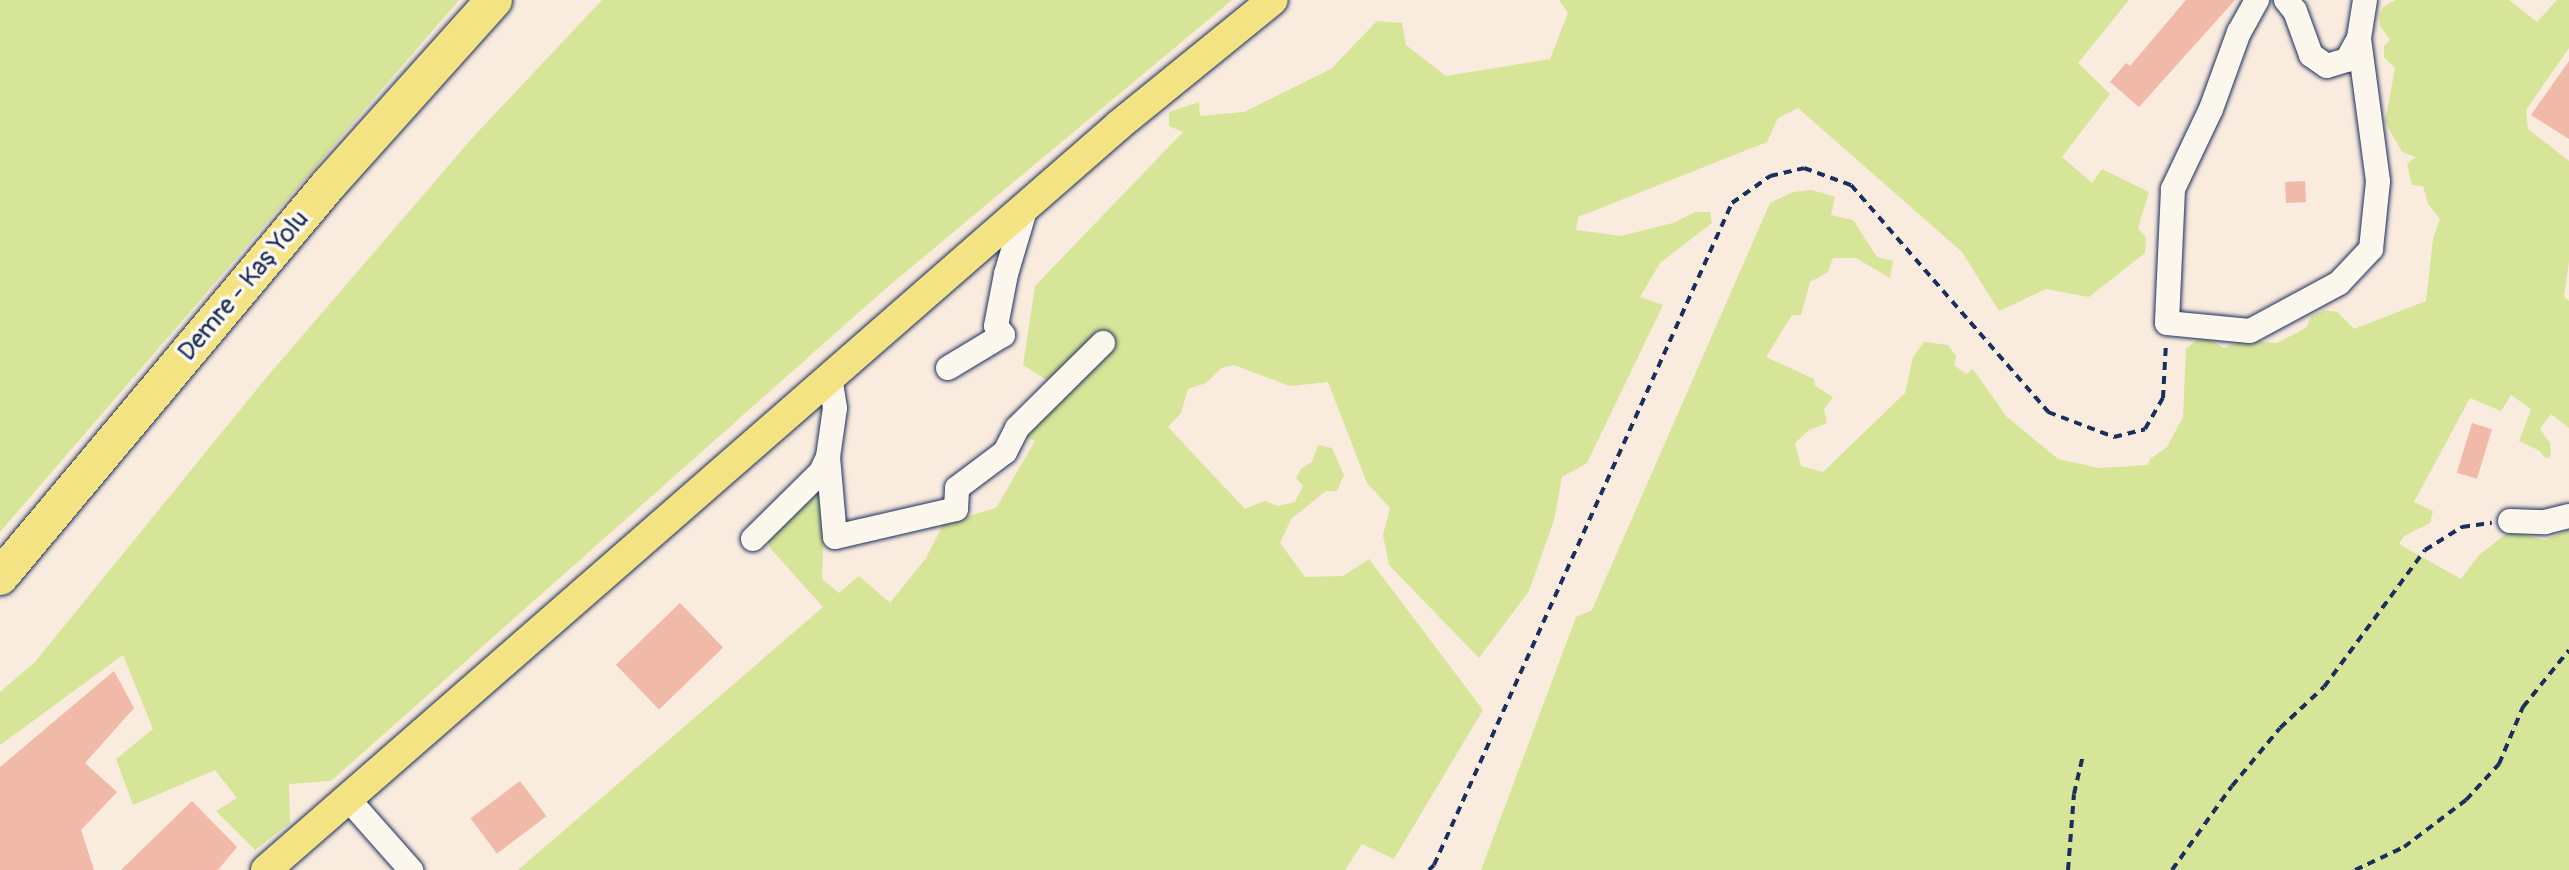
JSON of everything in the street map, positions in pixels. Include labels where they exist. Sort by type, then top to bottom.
[{"type":"highway","name":"Demre - Kaş Yolu","points":[[0,577],[329,184],[494,0]]},
{"type":"main road","points":[[266,870],[1026,207],[1273,0]]},
{"type":"street","points":[[2257,0],[2239,32],[2211,109],[2173,189],[2167,323],[2250,331],[2339,283],[2371,249],[2378,181],[2359,38],[2365,0]]},
{"type":"street","points":[[2286,0],[2295,11],[2311,55],[2327,66],[2347,60],[2359,38]]},
{"type":"street","points":[[948,368],[1003,335],[996,326],[1006,274],[1026,207]]},
{"type":"street","points":[[830,377],[835,408],[828,457],[835,537],[956,509],[957,488],[1005,452],[1017,428],[1103,343]]},
{"type":"street","points":[[753,539],[821,472],[828,457]]},
{"type":"street","points":[[2510,521],[2545,522],[2569,516]]},
{"type":"street","points":[[349,800],[411,870]]},
{"type":"path","points":[[1429,870],[1434,865],[1732,203],[1770,176],[1804,168],[1851,185],[2048,412],[2114,437],[2145,429],[2163,398],[2167,323]]},
{"type":"path","points":[[2172,870],[2280,728],[2324,687],[2425,550],[2462,527],[2510,521]]},
{"type":"path","points":[[2355,870],[2404,847],[2466,800],[2499,764],[2523,707],[2569,650]]},
{"type":"path","points":[[2068,870],[2074,794],[2082,758]]},
{"type":"green space","points":[[0,0],[459,0],[0,532]]},
{"type":"green space","points":[[602,0],[1232,0],[884,290],[331,781],[289,784],[290,823],[255,850],[216,811],[237,798],[215,770],[133,805],[116,759],[153,729],[123,655],[0,745],[0,692],[35,662],[266,378],[474,136]]},
{"type":"green space","points":[[1559,0],[2129,0],[2078,63],[2110,94],[2062,157],[2092,183],[2102,169],[2149,192],[2138,228],[2146,238],[2145,253],[2089,297],[2046,289],[1999,311],[1962,252],[1798,108],[1778,118],[1767,142],[1578,217],[1576,230],[1621,236],[1673,223],[1695,212],[1710,212],[1712,223],[1660,263],[1640,297],[1663,305],[1587,463],[1562,477],[1554,520],[1529,591],[1479,658],[1389,565],[1383,535],[1390,508],[1367,483],[1328,382],[1290,386],[1234,365],[1221,368],[1206,383],[1188,389],[1181,413],[1168,427],[1245,509],[1265,501],[1278,506],[1295,502],[1303,486],[1296,478],[1301,469],[1312,462],[1318,445],[1332,448],[1344,475],[1337,491],[1326,491],[1291,519],[1280,543],[1305,577],[1343,576],[1369,559],[1483,710],[1394,859],[1362,844],[1345,870],[518,870],[823,607],[770,548],[767,538],[820,488],[825,495],[822,579],[839,593],[859,576],[890,603],[926,558],[944,523],[996,508],[1035,441],[1021,435],[1061,389],[1023,365],[1035,286],[1183,132],[1169,126],[1169,112],[1199,102],[1200,116],[1244,112],[1331,69],[1377,21],[1402,23],[1406,45],[1446,76],[1550,59],[1568,13]]},
{"type":"green space","points":[[2396,0],[2509,0],[2537,22],[2557,0],[2569,0],[2569,48],[2526,110],[2528,129],[2569,161],[2569,261],[2564,297],[2569,301],[2569,428],[2551,414],[2540,429],[2550,443],[2551,454],[2549,458],[2544,457],[2540,451],[2519,441],[2531,409],[2511,395],[2501,411],[2470,398],[2414,502],[2433,511],[2430,523],[2404,536],[2399,544],[2461,579],[2479,555],[2510,531],[2545,540],[2569,530],[2569,870],[1481,870],[1576,617],[1592,610],[1770,203],[1793,192],[1812,190],[1835,197],[1831,215],[1853,220],[1877,257],[1893,261],[1890,278],[1856,258],[1833,258],[1828,272],[1810,282],[1801,315],[1792,315],[1766,357],[1814,379],[1815,386],[1833,397],[1824,409],[1827,423],[1809,430],[1795,443],[1801,466],[1823,472],[1905,393],[1913,357],[1924,342],[1948,345],[1956,356],[1954,365],[1966,374],[1973,369],[2006,416],[2058,459],[2099,468],[2148,465],[2150,459],[2167,447],[2183,417],[2186,349],[2198,339],[2210,340],[2224,348],[2243,340],[2277,343],[2306,328],[2311,316],[2325,310],[2337,312],[2354,329],[2426,301],[2433,239],[2440,219],[2428,204],[2423,186],[2412,185],[2407,164],[2416,157],[2402,152],[2385,122],[2395,68],[2384,57],[2384,46],[2390,40],[2380,26],[2379,16],[2383,7]]},
{"type":"building","points":[[2186,0],[2235,0],[2139,107],[2110,82],[2126,63],[2130,66]]},
{"type":"building","points":[[2569,61],[2569,139],[2531,115]]},
{"type":"building","points":[[2305,181],[2306,202],[2286,203],[2285,182]]},
{"type":"building","points":[[2472,423],[2492,429],[2477,479],[2457,473]]},
{"type":"building","points":[[680,603],[723,648],[659,709],[616,665]]},
{"type":"building","points":[[114,671],[134,708],[85,763],[117,792],[81,830],[94,870],[0,870],[0,767]]},
{"type":"building","points":[[520,781],[546,816],[497,853],[470,818]]},
{"type":"building","points":[[192,801],[237,847],[218,870],[121,870]]}]
